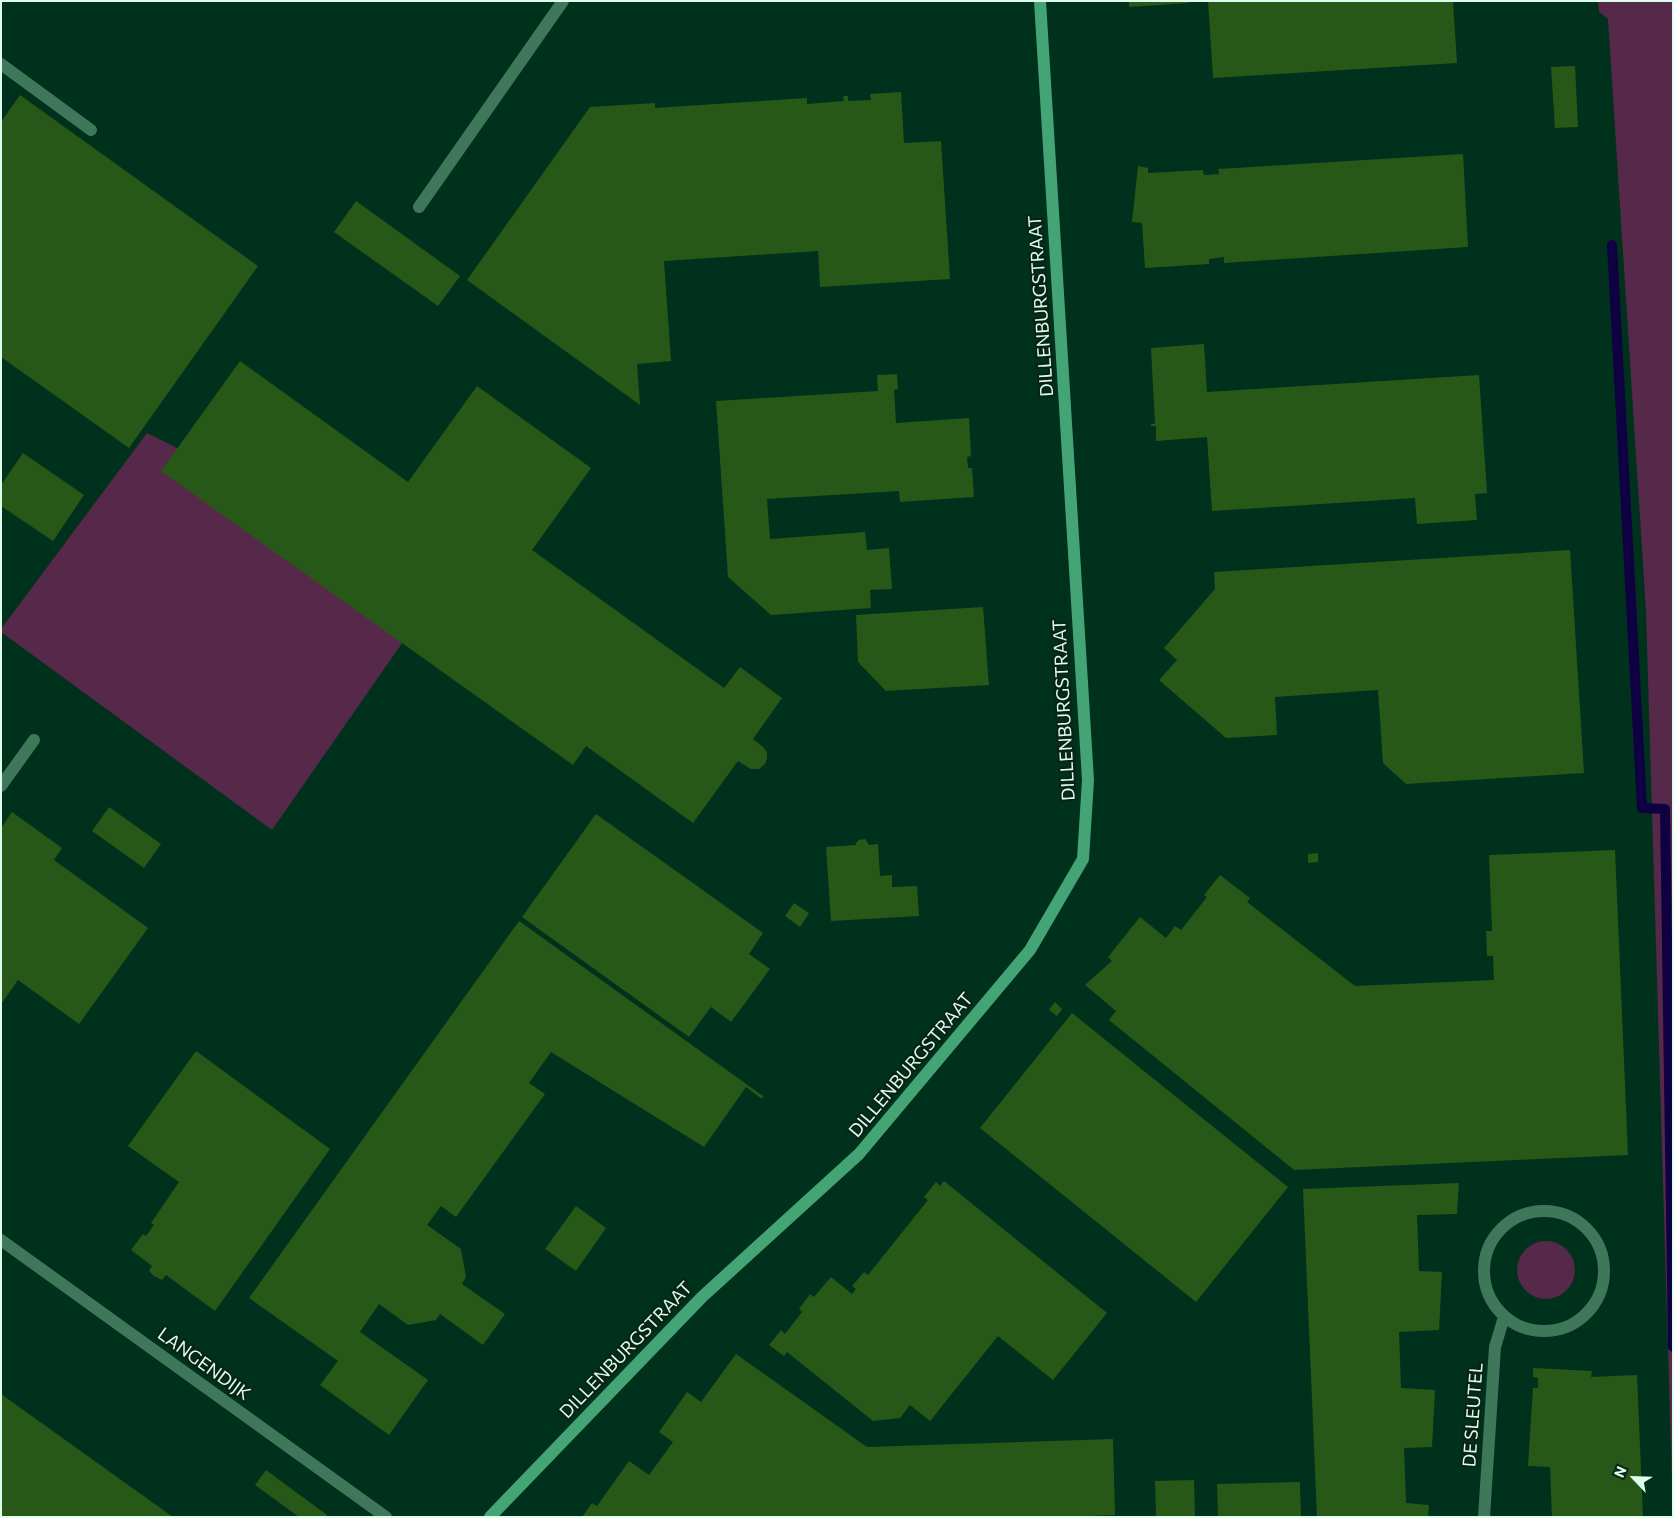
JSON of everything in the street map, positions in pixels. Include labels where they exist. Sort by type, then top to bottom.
[{"type":"street","points":[[419,207],[563,1]]},
{"type":"street","name":"DILLENBURGSTRAAT","points":[[490,1517],[702,1297],[859,1154],[1030,950],[1083,859],[1088,780],[1040,1]]},
{"type":"street","points":[[1,64],[91,130]]},
{"type":"street","points":[[1,786],[34,740]]},
{"type":"street","points":[[1538,1211],[1559,1212],[1572,1217],[1589,1230],[1598,1243],[1604,1263],[1604,1282],[1597,1302],[1583,1318],[1565,1329],[1549,1332],[1528,1330],[1504,1317],[1490,1298],[1484,1278],[1485,1257],[1494,1238],[1506,1224],[1524,1214],[1538,1211]]},
{"type":"street","name":"LANGENDIJK","points":[[1,1240],[386,1517]]},
{"type":"street","name":"DE SLEUTEL","points":[[1484,1517],[1495,1348],[1504,1317]]},
{"type":"shaded area","points":[[1598,1],[1673,1],[1673,1517],[1646,611],[1608,19],[1599,12]]},
{"type":"shaded area","points":[[147,433],[195,457],[414,626],[272,830],[1,632],[1,629]]},
{"type":"shaded area","points":[[1540,1241],[1552,1241],[1567,1249],[1575,1264],[1575,1276],[1567,1291],[1552,1299],[1540,1299],[1525,1291],[1517,1276],[1517,1264],[1525,1249]]},
{"type":"building","points":[[1129,1],[1189,1],[1189,3],[1129,7]]},
{"type":"building","points":[[1208,1],[1453,1],[1457,63],[1213,78]]},
{"type":"building","points":[[1575,66],[1578,127],[1555,128],[1551,67]]},
{"type":"building","points":[[901,92],[904,143],[941,141],[950,279],[820,287],[818,251],[664,261],[671,361],[637,364],[640,405],[467,280],[590,107],[655,103],[655,108],[807,98],[807,104],[844,101],[843,96],[848,96],[848,101],[871,100],[870,94]]},
{"type":"building","points":[[20,95],[258,266],[129,448],[1,357],[1,122]]},
{"type":"building","points":[[1463,154],[1468,247],[1224,263],[1224,257],[1209,259],[1209,264],[1145,268],[1142,223],[1132,222],[1138,166],[1148,168],[1148,173],[1203,170],[1204,175],[1219,174],[1218,169]]},
{"type":"building","points":[[356,201],[460,276],[438,306],[334,232]]},
{"type":"building","points":[[1204,344],[1207,392],[1479,375],[1487,493],[1475,494],[1477,520],[1417,524],[1415,498],[1212,511],[1207,437],[1156,441],[1156,426],[1151,426],[1151,424],[1155,424],[1151,348]]},
{"type":"building","points":[[240,361],[408,482],[477,386],[591,468],[532,550],[724,688],[740,667],[782,698],[753,739],[767,752],[765,764],[759,769],[751,769],[738,761],[693,823],[586,746],[573,765],[161,471]]},
{"type":"building","points":[[897,374],[898,389],[894,390],[896,423],[969,418],[971,456],[967,457],[968,468],[972,468],[974,497],[900,502],[899,491],[767,499],[770,539],[865,532],[867,550],[889,548],[892,589],[870,590],[871,608],[771,615],[728,577],[716,401],[878,391],[877,375]]},
{"type":"building","points":[[23,453],[84,495],[53,541],[1,506],[1,485]]},
{"type":"building","points":[[1570,550],[1584,773],[1406,784],[1383,763],[1378,690],[1275,697],[1277,735],[1226,738],[1159,680],[1177,660],[1164,648],[1215,589],[1214,572]]},
{"type":"building","points":[[983,607],[989,685],[886,691],[858,662],[856,615]]},
{"type":"building","points":[[109,807],[161,844],[144,868],[92,831]]},
{"type":"building","points":[[12,812],[62,848],[54,860],[148,928],[79,1024],[18,980],[1,1004],[1,828]]},
{"type":"building","points":[[596,814],[763,933],[749,954],[770,969],[731,1022],[711,1007],[689,1037],[522,917]]},
{"type":"building","points":[[865,839],[869,845],[878,844],[880,876],[892,875],[892,887],[917,886],[919,916],[831,921],[826,847],[856,845],[859,840]]},
{"type":"building","points":[[1615,850],[1628,1155],[1294,1170],[1109,1020],[1116,1011],[1085,985],[1112,961],[1108,957],[1140,917],[1166,938],[1175,926],[1181,930],[1207,897],[1204,895],[1220,875],[1250,898],[1247,902],[1355,986],[1494,980],[1493,956],[1487,956],[1486,931],[1492,931],[1489,855]]},
{"type":"building","points":[[1318,853],[1318,862],[1308,863],[1308,854]]},
{"type":"building","points":[[794,903],[809,913],[800,927],[785,916]]},
{"type":"building","points":[[519,921],[763,1096],[762,1099],[746,1087],[704,1147],[551,1052],[529,1083],[545,1094],[456,1217],[441,1206],[427,1225],[461,1249],[466,1277],[462,1284],[505,1314],[483,1345],[440,1314],[436,1320],[408,1325],[379,1304],[360,1332],[428,1380],[389,1435],[320,1385],[338,1361],[249,1298]]},
{"type":"building","points":[[1055,1002],[1062,1009],[1057,1016],[1049,1010]]},
{"type":"building","points":[[1072,1013],[1288,1187],[1196,1302],[980,1128]]},
{"type":"building","points":[[196,1051],[330,1149],[215,1311],[166,1275],[162,1280],[154,1276],[149,1271],[152,1266],[131,1250],[143,1234],[146,1236],[154,1225],[151,1223],[179,1182],[128,1146]]},
{"type":"building","points":[[944,1181],[1107,1313],[1053,1380],[998,1336],[930,1421],[910,1405],[900,1418],[873,1421],[787,1352],[784,1356],[769,1345],[781,1330],[785,1334],[802,1312],[799,1309],[810,1294],[814,1297],[831,1277],[852,1294],[856,1289],[852,1286],[864,1272],[868,1275],[928,1200],[924,1197],[936,1182],[940,1186]]},
{"type":"building","points":[[1459,1183],[1457,1214],[1417,1215],[1419,1271],[1442,1272],[1439,1330],[1399,1332],[1401,1388],[1435,1390],[1432,1447],[1404,1448],[1406,1503],[1429,1505],[1428,1517],[1317,1517],[1303,1189]]},
{"type":"building","points":[[576,1206],[606,1228],[576,1271],[545,1249]]},
{"type":"building","points":[[736,1354],[867,1447],[1113,1439],[1115,1515],[1064,1517],[582,1517],[592,1503],[597,1506],[629,1461],[649,1475],[673,1442],[659,1432],[687,1392],[701,1402]]},
{"type":"building","points":[[1533,1368],[1592,1371],[1591,1377],[1637,1375],[1643,1517],[1552,1517],[1550,1467],[1528,1466],[1533,1388],[1538,1388],[1538,1378],[1533,1377]]},
{"type":"building","points":[[1,1394],[110,1472],[173,1517],[1,1517]]},
{"type":"building","points":[[266,1470],[327,1515],[326,1517],[299,1517],[255,1485]]},
{"type":"building","points":[[1194,1480],[1195,1517],[1156,1517],[1155,1481]]},
{"type":"building","points":[[1300,1482],[1301,1517],[1218,1517],[1217,1484]]},
{"type":"waterway","points":[[1612,245],[1642,808],[1665,809],[1673,1347]]}]
